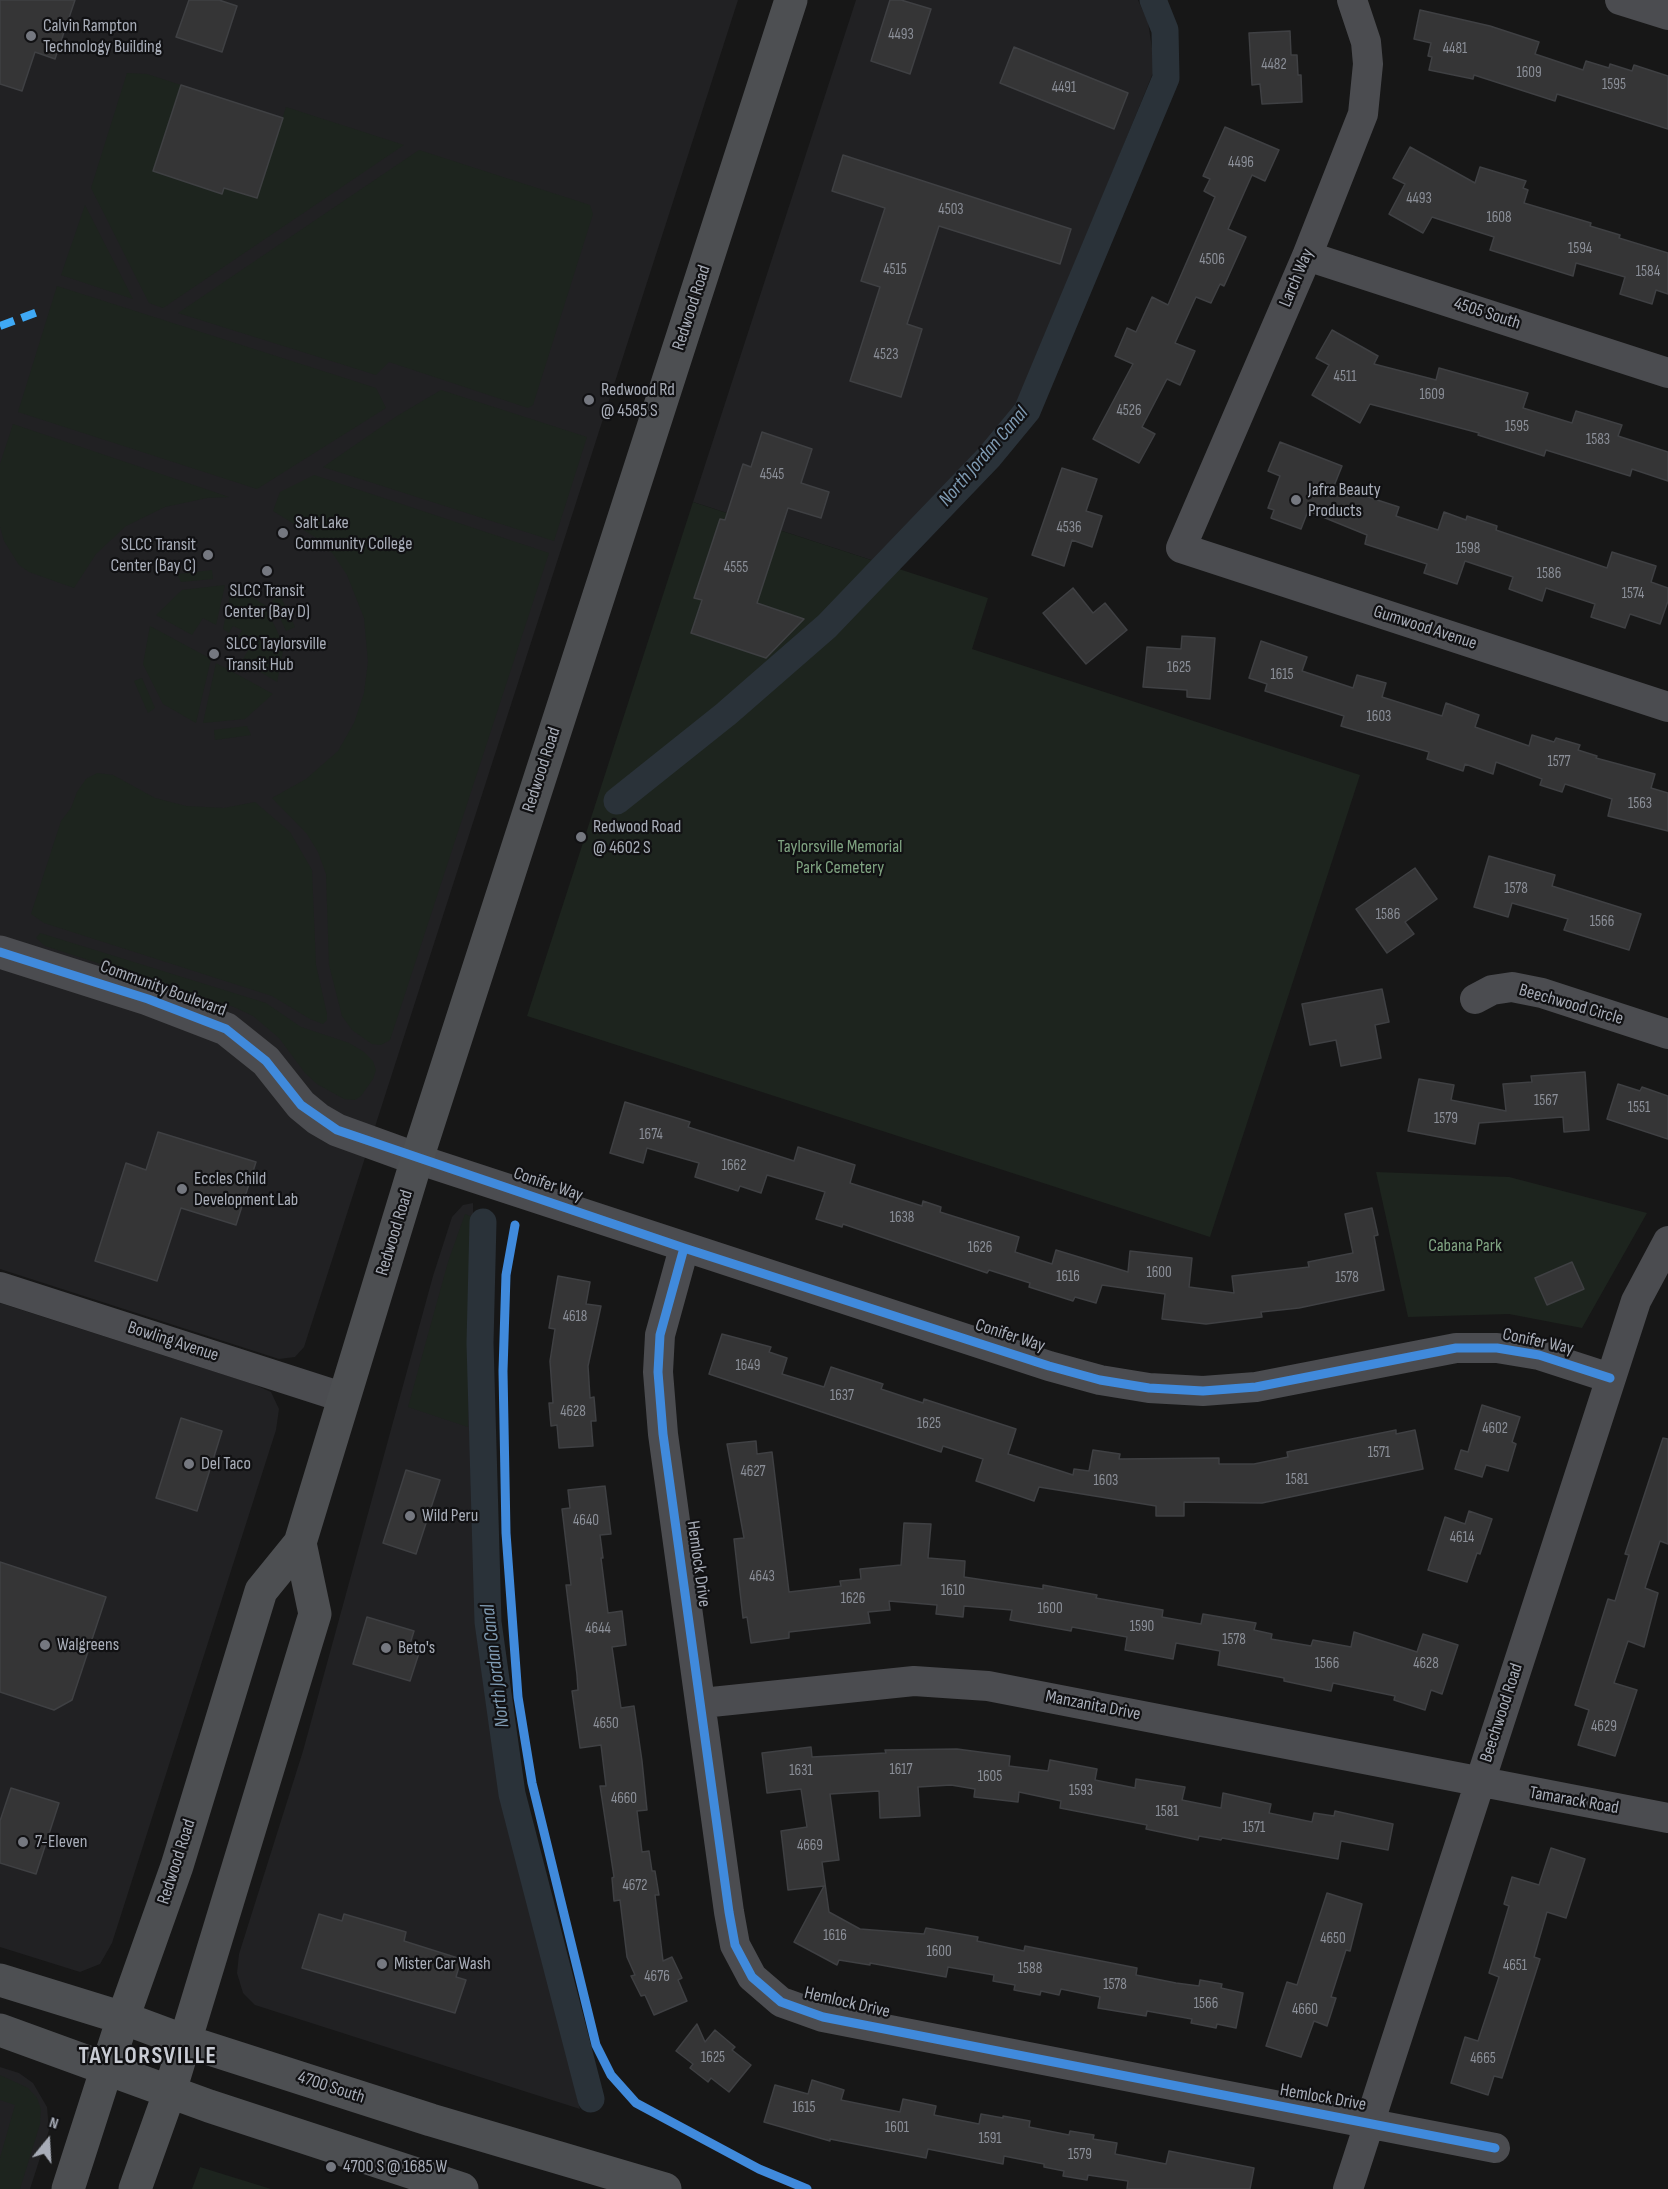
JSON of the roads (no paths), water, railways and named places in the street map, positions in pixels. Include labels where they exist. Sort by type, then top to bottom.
[{"type":"main road","name":"Redwood Road","points":[[68,2189],[123,2018],[177,1866],[261,1591],[300,1543],[417,1159],[790,0]]},
{"type":"main road","name":"Redwood Road","points":[[135,2189],[170,2091],[315,1614],[300,1543]]},
{"type":"main road","name":"4700 South","points":[[0,1980],[123,2018],[185,2041],[431,2120],[665,2189]]},
{"type":"main road","points":[[0,2030],[106,2069],[462,2189]]},
{"type":"street","name":"Larch Way","points":[[1181,548],[1307,256],[1363,114],[1368,64],[1366,42],[1352,0]]},
{"type":"street","points":[[1620,0],[1668,15]]},
{"type":"street","name":"4505 South","points":[[1307,256],[1668,373]]},
{"type":"street","name":"Gumwood Avenue","points":[[1181,548],[1668,707]]},
{"type":"street","name":"Community Boulevard","points":[[0,952],[148,999],[226,1029],[266,1061],[301,1105],[318,1119],[337,1130],[417,1159]]},
{"type":"street","name":"Beechwood Circle","points":[[1475,999],[1492,990],[1522,989],[1542,993],[1668,1034]]},
{"type":"street","name":"Conifer Way","points":[[417,1159],[684,1248],[1049,1366],[1100,1380],[1149,1388],[1203,1391],[1256,1387],[1456,1348],[1497,1348],[1539,1355],[1610,1378]]},
{"type":"street","name":"Beechwood Road","points":[[1348,2189],[1610,1378],[1636,1301],[1668,1241]]},
{"type":"street","name":"Hemlock Drive","points":[[684,1248],[664,1319],[658,1372],[663,1434],[735,1945],[752,1977],[781,2002],[823,2018],[1495,2148]]},
{"type":"street","name":"Bowling Avenue","points":[[0,1287],[345,1398]]},
{"type":"street","name":"Manzanita Drive","points":[[702,1703],[914,1681],[951,1682],[988,1686],[1479,1782]]},
{"type":"street","name":"Tamarack Road","points":[[1479,1782],[1668,1818]]},
{"type":"waterway","name":"North Jordan Canal","points":[[617,801],[726,714],[827,626],[989,457],[1027,411],[1166,78],[1165,30],[1153,0]]},
{"type":"waterway","name":"North Jordan Canal","points":[[483,1222],[480,1343],[488,1622],[512,1794],[591,2099]]},
{"type":"place","name":"Calvin Rampton Technology Building","points":[[31,36]]},
{"type":"place","name":"Redwood Rd @ 4585 S","points":[[589,400]]},
{"type":"place","name":"Jafra Beauty Products","points":[[1296,500]]},
{"type":"place","name":"Salt Lake Community College","points":[[283,533]]},
{"type":"place","name":"SLCC Transit Center (Bay C)","points":[[208,555]]},
{"type":"place","name":"SLCC Transit Center (Bay D)","points":[[267,571]]},
{"type":"place","name":"SLCC Taylorsville Transit Hub","points":[[214,654]]},
{"type":"place","name":"Redwood Road @ 4602 S","points":[[581,837]]},
{"type":"place","name":"Eccles Child Development Lab","points":[[182,1189]]},
{"type":"place","name":"Del Taco","points":[[189,1464]]},
{"type":"place","name":"Wild Peru","points":[[410,1516]]},
{"type":"place","name":"Walgreens","points":[[45,1645]]},
{"type":"place","name":"Beto's","points":[[386,1648]]},
{"type":"place","name":"7-Eleven","points":[[23,1842]]},
{"type":"place","name":"Mister Car Wash","points":[[382,1964]]},
{"type":"place","name":"4700 S @ 1685 W","points":[[331,2167]]},
{"type":"district","name":"TAYLORSVILLE","points":[[148,2057]]},
{"type":"park label","name":"Taylorsville Memorial Park Cemetery","points":[[840,857]]},
{"type":"park label","name":"Cabana Park","points":[[1465,1246]]}]
